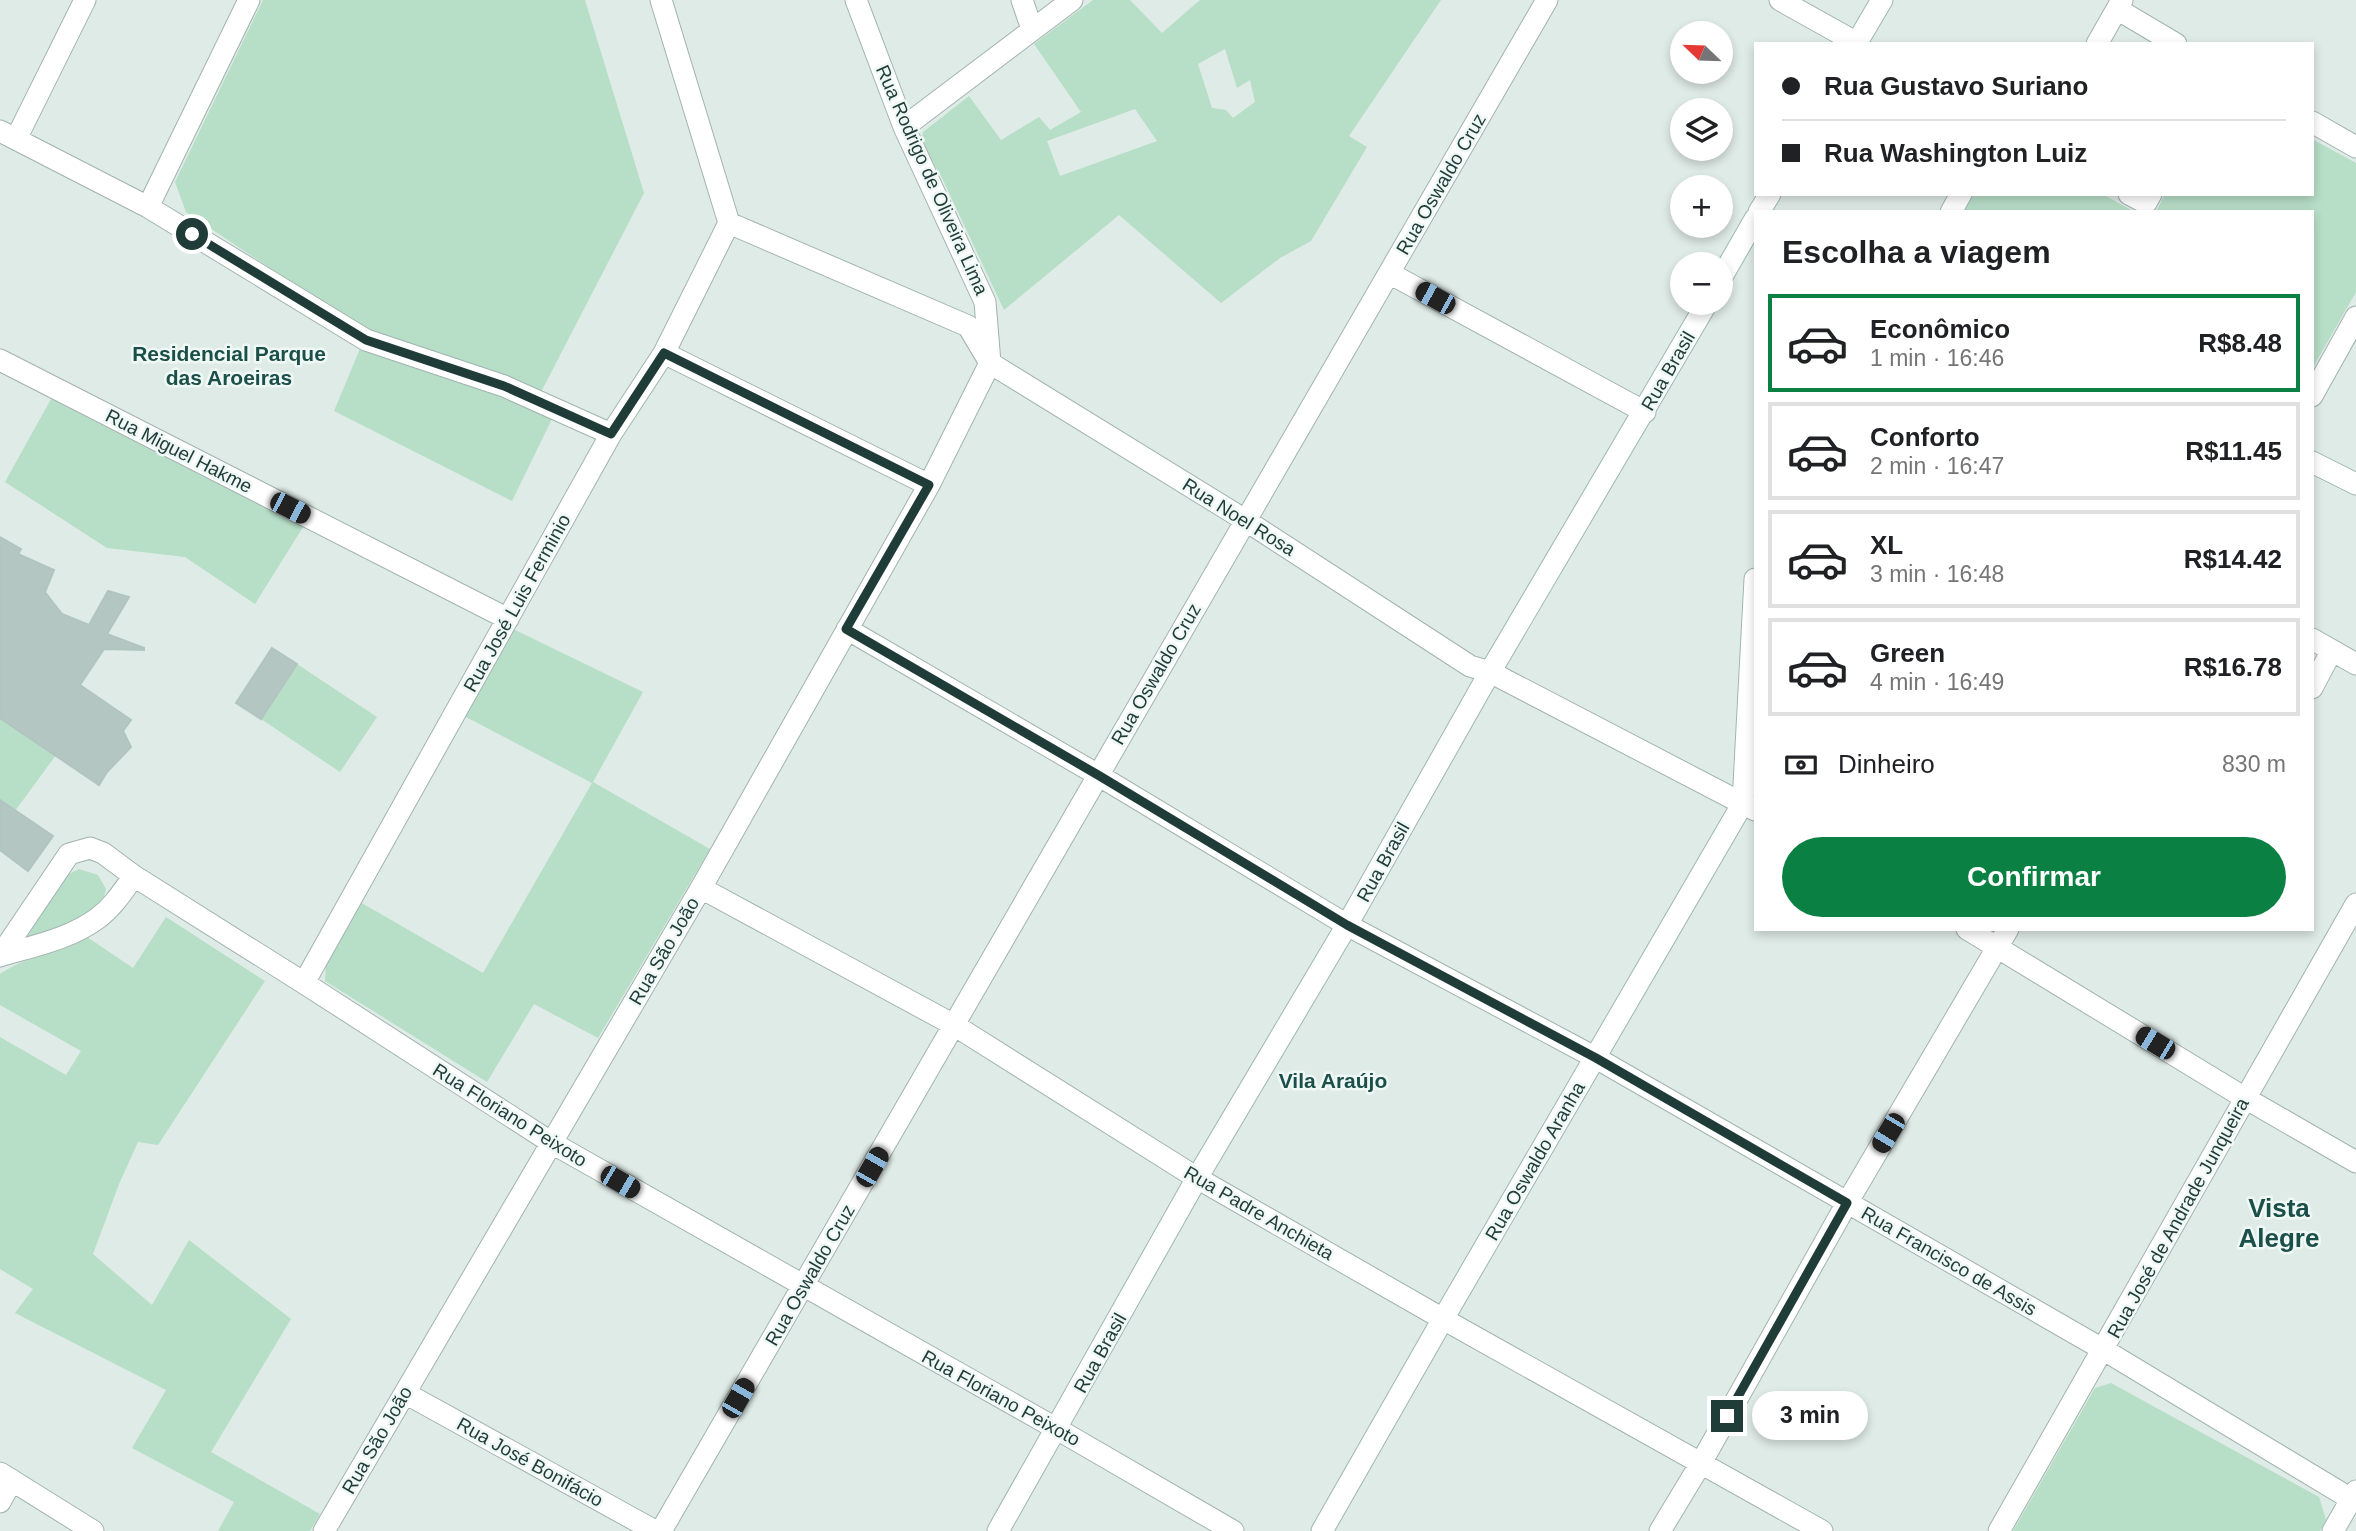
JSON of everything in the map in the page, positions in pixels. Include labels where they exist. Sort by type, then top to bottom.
[{"type":"street","points":[[85,0],[8,135],[148,207],[366,340],[504,386],[611,434]]},
{"type":"street","points":[[148,207],[249,0]]},
{"type":"street","points":[[661,0],[729,223]]},
{"type":"street","name":"Rua Rodrigo de Oliveira Lima","points":[[856,0],[904,127],[985,302],[990,363]]},
{"type":"street","points":[[1022,0],[1032,29]]},
{"type":"street","points":[[904,127],[1072,0]]},
{"type":"street","name":"Rua Oswaldo Cruz","points":[[661,1531],[1547,0]]},
{"type":"street","points":[[1780,0],[1855,42]]},
{"type":"street","points":[[1858,42],[1882,0]]},
{"type":"street","points":[[2098,42],[2119,5],[2173,42]]},
{"type":"street","points":[[2314,123],[2356,147]]},
{"type":"street","points":[[1733,257],[1754,221]]},
{"type":"street","name":"Rua José Luis Ferminio","points":[[304,983],[611,434],[664,353],[729,223]]},
{"type":"street","name":"Rua Noel Rosa","points":[[729,223],[968,326],[990,363],[1245,520],[1470,666],[1490,672],[1749,807]]},
{"type":"street","points":[[1389,273],[1645,412]]},
{"type":"street","name":"Rua Brasil","points":[[998,1531],[1197,1178],[1347,925],[1490,672],[1700,315]]},
{"type":"street","points":[[2314,392],[2356,317]]},
{"type":"street","points":[[664,353],[929,485]]},
{"type":"street","name":"Rua Miguel Hakme","points":[[0,360],[508,619]]},
{"type":"street","name":"Rua São João","points":[[324,1531],[701,888],[929,485],[990,363]]},
{"type":"street","points":[[2314,463],[2356,484]]},
{"type":"street","name":"Rua Oswaldo Aranha","points":[[1322,1531],[1596,1058],[1749,807],[1754,617]]},
{"type":"street","name":"Rua Francisco de Assis","points":[[846,629],[1098,775],[1347,925],[1596,1058],[2354,1497]]},
{"type":"street","points":[[2314,640],[2356,664]]},
{"type":"street","points":[[2314,684],[2331,652]]},
{"type":"street","name":"Rua Floriano Peixoto","points":[[0,956],[69,854],[90,848],[103,853],[134,876],[552,1143],[1233,1531]]},
{"type":"street","points":[[0,956],[77,931],[107,909],[134,876]]},
{"type":"street","name":"Rua Padre Anchieta","points":[[701,888],[954,1025],[1197,1178],[1822,1531]]},
{"type":"street","name":"Rua José de Andrade Junqueira","points":[[1999,1531],[2356,904]]},
{"type":"street","points":[[1975,931],[2003,938],[2245,1098],[2356,1162]]},
{"type":"street","points":[[1660,1531],[1847,1203],[2003,938]]},
{"type":"street","name":"Rua José Bonifácio","points":[[405,1393],[655,1531]]},
{"type":"street","points":[[0,1502],[6,1476],[93,1531]]},
{"type":"street","points":[[2333,1531],[2354,1497]]},
{"type":"green space","points":[[263,0],[585,0],[644,193],[540,394],[367,333],[186,212],[175,182]]},
{"type":"green space","points":[[1093,0],[1130,0],[1162,33],[1200,0],[1441,0],[1349,136],[1367,147],[1311,241],[1280,258],[1221,303],[1119,215],[1004,310],[942,178],[921,142],[923,132],[969,96],[1001,140],[1039,117],[1050,130],[1081,112],[1034,44]],"holes":[[[1225,49],[1237,88],[1250,80],[1255,102],[1233,118],[1226,110],[1212,108],[1198,64]],[[1135,109],[1157,141],[1060,176],[1047,141]]]},
{"type":"green space","points":[[2314,140],[2356,163],[2356,292],[2314,366],[2314,210],[2157,210],[2164,196],[2314,196]]},
{"type":"green space","points":[[1973,196],[2106,196],[2131,210],[1965,210]]},
{"type":"green space","points":[[362,344],[503,393],[552,419],[512,501],[334,411]]},
{"type":"green space","points":[[51,399],[303,527],[255,604],[185,557],[107,548],[5,482]]},
{"type":"green space","points":[[513,629],[643,692],[593,782],[710,849],[598,1038],[534,1004],[487,1082],[325,981],[326,963],[360,902],[483,973],[592,783],[464,716]]},
{"type":"green space","points":[[297,664],[377,717],[340,772],[261,719]]},
{"type":"green space","points":[[0,718],[56,755],[15,811],[0,800]]},
{"type":"green space","points":[[79,869],[98,875],[106,889],[104,897],[92,913],[25,942],[23,938],[69,874]]},
{"type":"green space","points":[[166,917],[265,981],[158,1145],[138,1142],[93,1254],[152,1305],[189,1240],[291,1319],[211,1452],[320,1514],[310,1531],[218,1531],[234,1502],[132,1448],[166,1390],[15,1313],[33,1289],[0,1269],[0,1037],[66,1075],[81,1051],[0,1005],[0,974],[87,937],[133,968]]},
{"type":"green space","points":[[2111,1383],[2319,1497],[2326,1520],[2320,1531],[2013,1531],[2095,1388]]},
{"type":"building","points":[[0,537],[21,549],[18,554],[54,570],[45,592],[62,614],[89,625],[108,591],[129,597],[107,634],[144,650],[104,649],[80,685],[131,720],[123,731],[131,747],[107,772],[99,785],[0,718]]},
{"type":"building","points":[[272,648],[297,664],[261,719],[236,703]]},
{"type":"building","points":[[0,800],[53,836],[28,871],[0,850]]},
{"type":"district","name":"Residencial Parque das Aroeiras","points":[[229,365]]},
{"type":"district","name":"Vila Araújo","points":[[1333,1080]]},
{"type":"district","name":"Vista Alegre","points":[[2279,1223]]},
{"type":"route","points":[[192,234],[366,340],[504,386],[611,434],[664,353],[929,485],[846,629],[1098,775],[1347,925],[1596,1058],[1847,1203],[1727,1416]]}]
